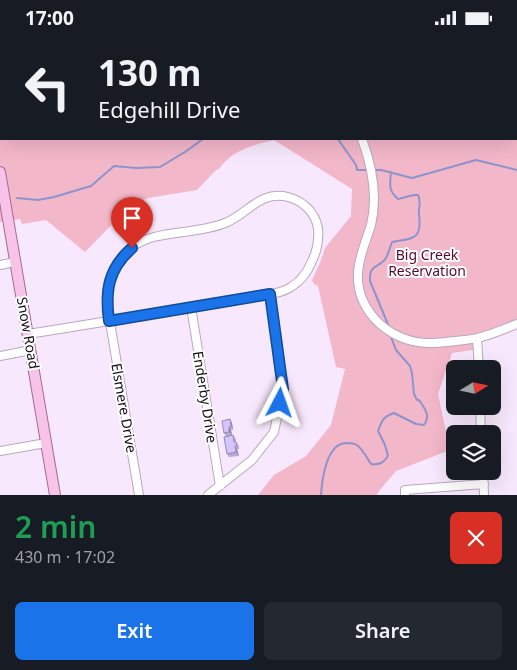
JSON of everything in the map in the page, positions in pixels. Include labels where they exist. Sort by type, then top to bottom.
[{"type":"main road","name":"Snow Road","points":[[0,172],[55,495]]},
{"type":"street","points":[[362,140],[369,157],[373,183],[374,210],[360,255],[358,287],[366,307],[376,320],[399,337],[430,343],[477,338],[517,324]]},
{"type":"street","name":"Elsmere Drive","points":[[139,495],[109,321],[107,299],[109,283],[121,258],[138,243],[152,237],[212,227],[236,218],[257,202],[268,197],[286,197],[302,203],[308,208],[315,219],[318,242],[313,260],[302,277],[289,288],[270,294]]},
{"type":"street","points":[[0,265],[15,262]]},
{"type":"street","points":[[28,335],[270,294],[283,389],[274,432],[252,460],[208,495]]},
{"type":"street","name":"Enderby Drive","points":[[191,307],[220,486]]},
{"type":"street","points":[[477,338],[478,360]]},
{"type":"street","points":[[0,356],[31,350]]},
{"type":"street","points":[[0,451],[46,443]]},
{"type":"street","points":[[484,480],[484,495]]},
{"type":"street","points":[[405,492],[484,485]]},
{"type":"green space","points":[[0,140],[274,140],[251,146],[230,157],[197,190],[148,198],[132,204],[85,252],[46,220],[22,224],[20,219],[0,222]]},
{"type":"green space","name":"Big Creek Reservation","points":[[274,140],[517,140],[517,325],[473,341],[473,350],[452,353],[450,360],[446,360],[446,371],[438,394],[446,431],[446,452],[396,471],[377,495],[258,495],[274,475],[306,456],[331,425],[345,369],[336,367],[318,286],[312,280],[325,248],[351,216],[352,189]]},
{"type":"building","points":[[230,419],[231,426],[229,427],[229,432],[224,433],[222,421]]},
{"type":"building","points":[[233,435],[234,442],[237,445],[235,446],[236,452],[227,454],[224,437]]},
{"type":"waterway","points":[[17,198],[38,200],[91,186],[114,166],[136,168],[160,167],[202,140]]},
{"type":"waterway","points":[[339,140],[356,165],[357,170],[369,170]]},
{"type":"waterway","points":[[374,170],[412,178],[476,160],[517,170]]},
{"type":"waterway","points":[[389,327],[370,281],[371,271],[386,258],[392,242],[406,240],[415,236],[418,233],[420,223],[420,200],[418,195],[398,199],[391,190],[391,172]]},
{"type":"waterway","points":[[321,495],[326,464],[334,449],[339,445],[346,443],[356,444],[371,464],[379,464],[388,456],[378,431],[387,416],[394,413],[416,424],[424,425],[426,422],[426,413],[414,394],[410,366],[396,350],[391,337]]},
{"type":"route","points":[[132,248],[121,258],[109,283],[107,299],[109,321],[270,294],[283,389],[280,403]]}]
